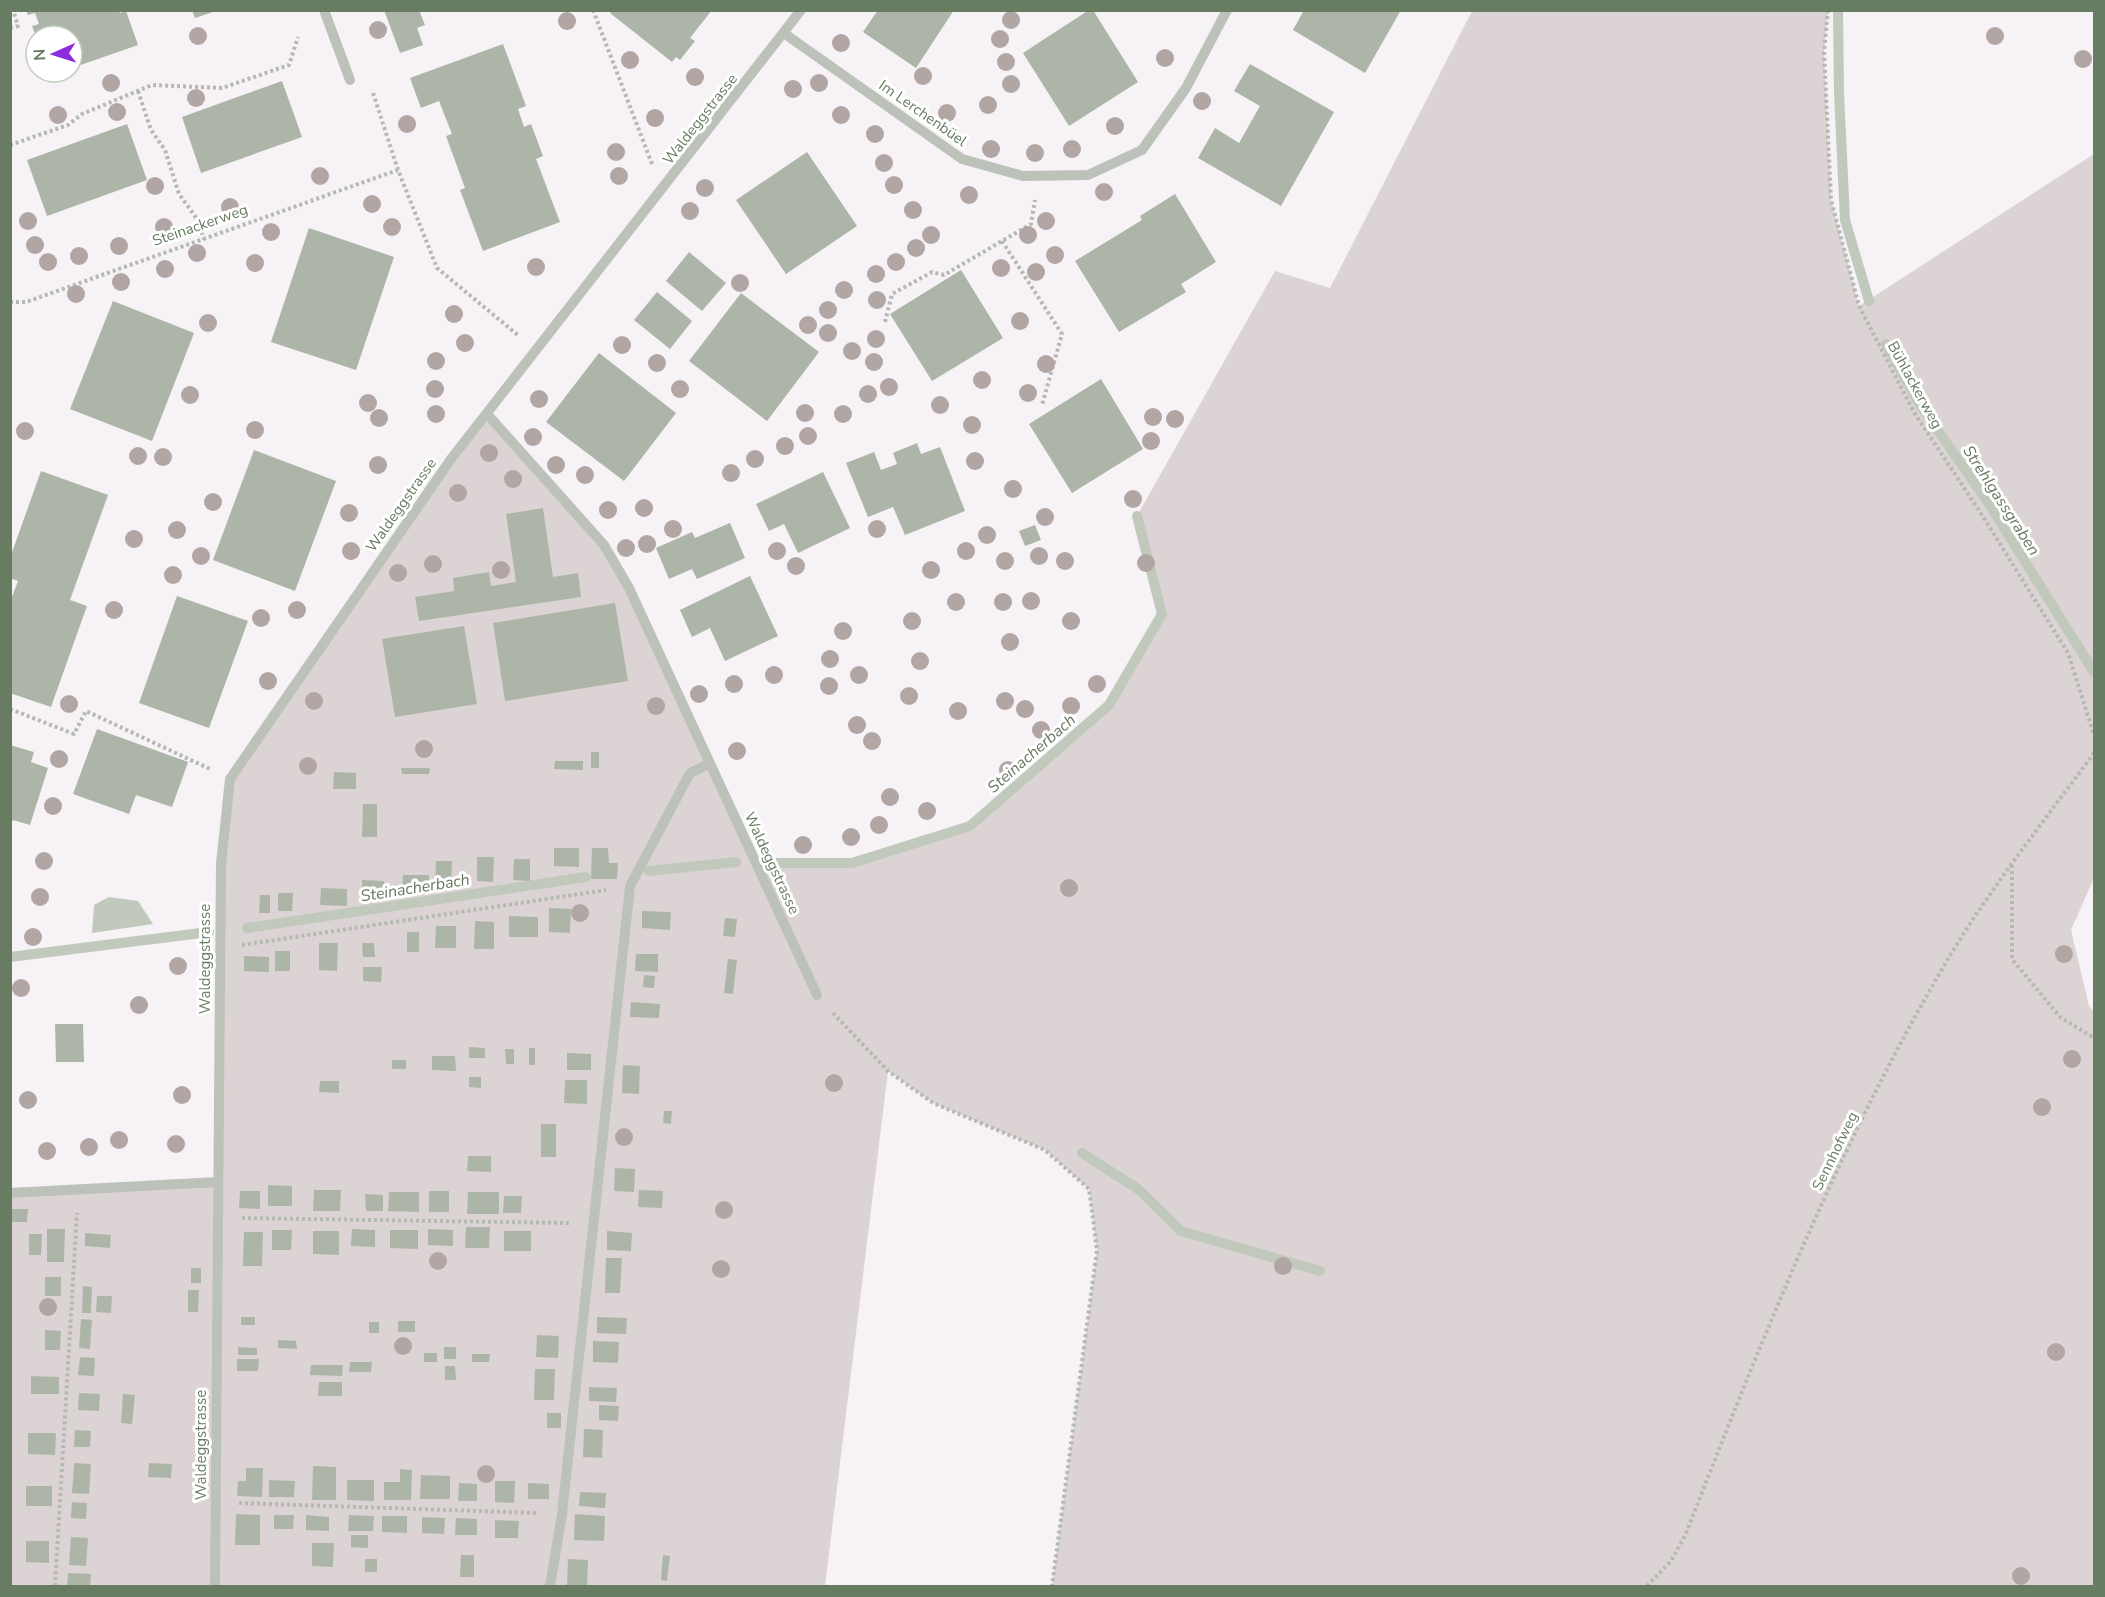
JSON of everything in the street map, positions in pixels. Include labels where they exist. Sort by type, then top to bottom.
[{"type":"street","points":[[324,10],[350,80]]},
{"type":"street","name":"Waldeggstrasse","points":[[215,1587],[221,864],[230,779],[451,459],[488,415],[785,34],[801,10]]},
{"type":"street","name":"Im Lerchenbüel","points":[[785,34],[962,159],[1023,176],[1088,175],[1142,150],[1186,88],[1227,10]]},
{"type":"street","name":"Waldeggstrasse","points":[[488,415],[604,545],[629,588],[817,995]]},
{"type":"street","points":[[550,1587],[562,1514],[630,886],[690,773],[709,764]]},
{"type":"street","points":[[10,1193],[218,1182]]},
{"type":"path","points":[[10,28],[18,26],[13,10]]},
{"type":"path","points":[[593,10],[653,168]]},
{"type":"path","name":"Bühlackerweg","points":[[1828,10],[1824,52],[1831,200],[1859,306],[1915,414],[1982,515],[2068,653],[2094,735]]},
{"type":"path","points":[[10,145],[68,125],[82,114],[152,85],[222,88],[289,65],[298,37]]},
{"type":"path","points":[[138,91],[151,130],[165,150],[179,194],[197,219],[204,239]]},
{"type":"path","points":[[373,93],[398,170],[437,268],[537,350]]},
{"type":"path","name":"Steinackerweg","points":[[10,302],[26,302],[398,170]]},
{"type":"path","points":[[885,322],[892,294],[932,272],[944,275],[1031,224],[1040,176]]},
{"type":"path","points":[[1002,241],[1062,334],[1042,405]]},
{"type":"path","points":[[10,710],[74,734],[86,711],[230,779]]},
{"type":"path","name":"Sennhofweg","points":[[1647,1587],[1671,1561],[1685,1536],[1753,1362],[1830,1188],[1892,1059],[1949,958],[2012,864],[2094,753]]},
{"type":"path","points":[[2012,864],[2012,959],[2060,1017],[2094,1038]]},
{"type":"path","points":[[220,949],[630,886]]},
{"type":"path","points":[[817,995],[888,1071],[933,1103],[1045,1150],[1089,1189],[1097,1250],[1052,1587]]},
{"type":"path","points":[[55,1587],[78,1190]]},
{"type":"path","points":[[218,1217],[592,1223]]},
{"type":"path","points":[[216,1503],[562,1514]]},
{"type":"shaded area","points":[[1472,11],[1828,11],[1824,52],[1831,200],[1859,306],[2094,154],[2094,878],[2071,930],[2089,1006],[2094,1012],[2094,1586],[1052,1586],[1097,1250],[1089,1189],[1045,1150],[933,1103],[888,1071],[825,1586],[11,1586],[11,1193],[218,1182],[220,949],[230,779],[488,415],[604,545],[761,874],[773,863],[852,863],[970,826],[1109,705],[1162,614],[1137,516],[1275,271],[1330,288]]},
{"type":"shaded area","points":[[109,897],[138,901],[153,924],[92,933],[94,905]]},
{"type":"building","points":[[26,10],[119,10],[120,13],[126,11],[138,45],[84,64],[84,24],[39,24],[35,13],[28,15]]},
{"type":"building","points":[[192,10],[216,10],[216,11],[195,18]]},
{"type":"building","points":[[384,10],[419,10],[425,25],[417,28],[423,45],[400,53]]},
{"type":"building","points":[[612,10],[712,10],[690,38],[695,41],[680,60],[676,57],[672,62],[610,13]]},
{"type":"building","points":[[878,10],[954,10],[916,68],[863,32]]},
{"type":"building","points":[[1089,10],[1093,10],[1138,82],[1069,126],[1023,53]]},
{"type":"building","points":[[1304,10],[1401,10],[1365,73],[1293,30]]},
{"type":"building","points":[[503,44],[526,106],[518,109],[524,127],[531,124],[543,156],[536,159],[560,222],[483,251],[460,190],[465,188],[446,136],[452,134],[439,101],[421,108],[410,78]]},
{"type":"building","points":[[1250,64],[1334,112],[1281,206],[1198,158],[1215,128],[1239,143],[1260,106],[1234,91]]},
{"type":"building","points":[[282,81],[302,137],[201,173],[182,117]]},
{"type":"building","points":[[127,124],[147,180],[47,216],[27,160]]},
{"type":"building","points":[[807,152],[857,226],[786,274],[736,200]]},
{"type":"building","points":[[1175,194],[1216,262],[1181,284],[1186,292],[1119,332],[1075,261],[1142,220],[1140,216]]},
{"type":"building","points":[[309,228],[394,257],[356,370],[271,342]]},
{"type":"building","points":[[689,252],[726,283],[702,311],[666,281]]},
{"type":"building","points":[[961,270],[1003,338],[932,381],[890,314]]},
{"type":"building","points":[[657,292],[692,321],[670,349],[634,320]]},
{"type":"building","points":[[741,293],[819,352],[767,421],[689,361]]},
{"type":"building","points":[[113,301],[194,333],[152,441],[70,409]]},
{"type":"building","points":[[599,353],[676,413],[624,481],[546,422]]},
{"type":"building","points":[[1101,379],[1143,449],[1072,493],[1029,424]]},
{"type":"building","points":[[917,443],[921,454],[940,447],[965,511],[905,535],[893,507],[868,517],[846,463],[874,452],[881,470],[897,464],[893,453]]},
{"type":"building","points":[[254,450],[336,481],[295,591],[213,560]]},
{"type":"building","points":[[41,471],[108,495],[70,600],[87,606],[51,707],[10,693],[10,602],[18,581],[10,578],[10,558]]},
{"type":"building","points":[[823,472],[850,528],[798,553],[784,524],[769,531],[756,504]]},
{"type":"building","points":[[543,508],[553,577],[578,573],[581,597],[419,621],[415,597],[454,591],[453,578],[489,572],[491,586],[516,582],[506,514]]},
{"type":"building","points":[[730,523],[745,558],[697,579],[692,569],[669,579],[656,548],[692,532],[695,538]]},
{"type":"building","points":[[1035,525],[1041,540],[1025,546],[1019,531]]},
{"type":"building","points":[[750,576],[778,636],[725,661],[710,628],[692,637],[680,610]]},
{"type":"building","points":[[177,596],[248,621],[209,728],[139,703]]},
{"type":"building","points":[[615,603],[628,681],[505,701],[493,623]]},
{"type":"building","points":[[464,626],[477,704],[395,717],[382,639]]},
{"type":"building","points":[[97,729],[188,762],[172,807],[136,795],[129,814],[73,794]]},
{"type":"building","points":[[10,745],[34,752],[31,762],[48,768],[30,825],[13,820],[10,825]]},
{"type":"building","points":[[591,752],[599,752],[599,768],[591,768]]},
{"type":"building","points":[[555,761],[583,761],[583,770],[554,769]]},
{"type":"building","points":[[401,768],[430,768],[429,774],[402,774]]},
{"type":"building","points":[[334,772],[356,773],[356,789],[333,789]]},
{"type":"building","points":[[363,804],[377,804],[377,837],[362,837]]},
{"type":"building","points":[[554,848],[579,848],[579,867],[554,866]]},
{"type":"building","points":[[592,848],[608,848],[609,863],[618,863],[617,879],[591,879]]},
{"type":"building","points":[[477,857],[494,857],[493,882],[477,881]]},
{"type":"building","points":[[514,859],[530,859],[530,881],[513,880]]},
{"type":"building","points":[[436,861],[452,861],[451,886],[435,886]]},
{"type":"building","points":[[403,875],[429,875],[429,893],[402,893]]},
{"type":"building","points":[[362,880],[384,881],[385,896],[362,896]]},
{"type":"building","points":[[321,888],[347,889],[347,906],[320,905]]},
{"type":"building","points":[[278,893],[293,893],[292,911],[278,911]]},
{"type":"building","points":[[260,895],[270,895],[270,913],[259,913]]},
{"type":"building","points":[[549,908],[571,909],[570,933],[549,932]]},
{"type":"building","points":[[642,911],[671,912],[670,930],[642,928]]},
{"type":"building","points":[[509,916],[538,917],[538,937],[509,937]]},
{"type":"building","points":[[725,918],[737,919],[735,937],[723,936]]},
{"type":"building","points":[[475,921],[494,922],[494,949],[474,949]]},
{"type":"building","points":[[436,926],[456,926],[456,948],[435,948]]},
{"type":"building","points":[[407,932],[419,932],[419,952],[407,952]]},
{"type":"building","points":[[319,943],[338,943],[337,971],[319,970]]},
{"type":"building","points":[[362,943],[374,943],[375,957],[363,957]]},
{"type":"building","points":[[275,951],[290,951],[290,971],[275,971]]},
{"type":"building","points":[[636,954],[658,954],[658,972],[635,971]]},
{"type":"building","points":[[244,956],[269,957],[269,972],[244,971]]},
{"type":"building","points":[[728,959],[737,960],[733,994],[724,993]]},
{"type":"building","points":[[363,967],[382,967],[381,982],[363,981]]},
{"type":"building","points":[[644,975],[655,976],[654,988],[643,987]]},
{"type":"building","points":[[631,1002],[660,1004],[659,1018],[630,1017]]},
{"type":"building","points":[[55,1024],[83,1024],[84,1062],[56,1062]]},
{"type":"building","points":[[469,1047],[485,1048],[485,1058],[469,1058]]},
{"type":"building","points":[[529,1048],[535,1048],[535,1065],[529,1065]]},
{"type":"building","points":[[505,1049],[514,1049],[514,1064],[506,1064]]},
{"type":"building","points":[[567,1053],[591,1054],[591,1070],[567,1070]]},
{"type":"building","points":[[432,1056],[455,1056],[456,1071],[432,1070]]},
{"type":"building","points":[[392,1060],[406,1060],[406,1069],[392,1069]]},
{"type":"building","points":[[623,1065],[640,1066],[639,1094],[622,1093]]},
{"type":"building","points":[[469,1077],[481,1077],[481,1088],[469,1087]]},
{"type":"building","points":[[565,1080],[587,1080],[587,1104],[564,1103]]},
{"type":"building","points":[[320,1081],[339,1081],[339,1093],[319,1092]]},
{"type":"building","points":[[664,1111],[672,1111],[671,1124],[663,1123]]},
{"type":"building","points":[[541,1124],[556,1124],[556,1157],[541,1157]]},
{"type":"building","points":[[468,1156],[491,1156],[491,1172],[467,1171]]},
{"type":"building","points":[[615,1168],[635,1169],[634,1192],[614,1191]]},
{"type":"building","points":[[268,1185],[292,1186],[292,1206],[268,1206]]},
{"type":"building","points":[[314,1190],[341,1190],[340,1211],[313,1211]]},
{"type":"building","points":[[639,1190],[663,1191],[662,1208],[638,1207]]},
{"type":"building","points":[[240,1191],[260,1191],[260,1209],[239,1208]]},
{"type":"building","points":[[429,1191],[449,1191],[449,1212],[429,1212]]},
{"type":"building","points":[[389,1192],[419,1192],[419,1212],[388,1211]]},
{"type":"building","points":[[468,1192],[499,1192],[499,1214],[467,1214]]},
{"type":"building","points":[[365,1194],[383,1195],[383,1211],[366,1211]]},
{"type":"building","points":[[504,1196],[522,1196],[521,1213],[503,1213]]},
{"type":"building","points":[[11,1209],[28,1209],[27,1222],[10,1222]]},
{"type":"building","points":[[466,1227],[490,1227],[489,1248],[465,1248]]},
{"type":"building","points":[[47,1229],[65,1229],[64,1262],[47,1262]]},
{"type":"building","points":[[352,1229],[375,1230],[375,1247],[351,1246]]},
{"type":"building","points":[[428,1229],[453,1230],[453,1246],[428,1245]]},
{"type":"building","points":[[272,1230],[292,1230],[291,1250],[272,1250]]},
{"type":"building","points":[[390,1230],[418,1230],[418,1249],[390,1248]]},
{"type":"building","points":[[313,1231],[339,1231],[339,1255],[313,1254]]},
{"type":"building","points":[[504,1231],[531,1231],[531,1251],[504,1251]]},
{"type":"building","points":[[607,1231],[632,1233],[631,1251],[607,1250]]},
{"type":"building","points":[[244,1232],[263,1232],[262,1266],[243,1266]]},
{"type":"building","points":[[85,1233],[111,1235],[110,1248],[85,1246]]},
{"type":"building","points":[[29,1234],[42,1234],[41,1255],[29,1255]]},
{"type":"building","points":[[606,1258],[622,1258],[620,1293],[605,1293]]},
{"type":"building","points":[[191,1268],[201,1268],[201,1283],[191,1283]]},
{"type":"building","points":[[45,1277],[61,1277],[61,1296],[45,1296]]},
{"type":"building","points":[[83,1286],[92,1287],[91,1313],[82,1313]]},
{"type":"building","points":[[188,1290],[199,1290],[198,1312],[188,1312]]},
{"type":"building","points":[[97,1296],[112,1296],[111,1313],[96,1312]]},
{"type":"building","points":[[241,1317],[255,1317],[255,1325],[241,1325]]},
{"type":"building","points":[[597,1317],[627,1318],[626,1334],[597,1333]]},
{"type":"building","points":[[81,1319],[92,1320],[90,1349],[79,1348]]},
{"type":"building","points":[[398,1321],[415,1321],[415,1332],[398,1332]]},
{"type":"building","points":[[369,1322],[379,1322],[379,1333],[369,1333]]},
{"type":"building","points":[[45,1330],[61,1331],[60,1350],[45,1350]]},
{"type":"building","points":[[537,1335],[559,1336],[558,1358],[536,1357]]},
{"type":"building","points":[[278,1340],[296,1341],[297,1349],[278,1348]]},
{"type":"building","points":[[593,1341],[619,1342],[618,1363],[593,1362]]},
{"type":"building","points":[[238,1347],[257,1348],[257,1355],[238,1355]]},
{"type":"building","points":[[444,1347],[456,1347],[456,1359],[444,1359]]},
{"type":"building","points":[[424,1353],[437,1353],[437,1362],[424,1362]]},
{"type":"building","points":[[472,1354],[490,1354],[489,1362],[472,1362]]},
{"type":"building","points":[[80,1357],[95,1358],[94,1376],[78,1375]]},
{"type":"building","points":[[237,1359],[259,1359],[258,1371],[237,1371]]},
{"type":"building","points":[[350,1362],[372,1362],[371,1372],[349,1372]]},
{"type":"building","points":[[311,1365],[343,1365],[342,1376],[310,1375]]},
{"type":"building","points":[[445,1366],[455,1366],[456,1380],[445,1380]]},
{"type":"building","points":[[535,1369],[555,1369],[554,1400],[534,1400]]},
{"type":"building","points":[[31,1376],[59,1377],[59,1394],[31,1394]]},
{"type":"building","points":[[319,1382],[342,1382],[342,1396],[318,1396]]},
{"type":"building","points":[[589,1387],[617,1388],[616,1402],[589,1401]]},
{"type":"building","points":[[79,1393],[100,1394],[99,1411],[78,1410]]},
{"type":"building","points":[[123,1394],[135,1395],[132,1424],[121,1423]]},
{"type":"building","points":[[599,1405],[619,1406],[618,1421],[599,1420]]},
{"type":"building","points":[[547,1413],[561,1413],[561,1428],[547,1428]]},
{"type":"building","points":[[584,1429],[603,1430],[602,1458],[583,1457]]},
{"type":"building","points":[[75,1430],[91,1431],[90,1447],[74,1447]]},
{"type":"building","points":[[28,1433],[56,1433],[55,1455],[28,1454]]},
{"type":"building","points":[[74,1463],[91,1464],[89,1494],[72,1493]]},
{"type":"building","points":[[149,1463],[172,1464],[171,1478],[148,1477]]},
{"type":"building","points":[[313,1466],[336,1467],[336,1500],[312,1500]]},
{"type":"building","points":[[246,1468],[263,1468],[262,1497],[237,1496],[238,1481],[246,1481]]},
{"type":"building","points":[[400,1469],[412,1470],[411,1500],[384,1500],[384,1482],[400,1482]]},
{"type":"building","points":[[421,1475],[450,1476],[450,1499],[420,1499]]},
{"type":"building","points":[[269,1480],[295,1481],[294,1497],[269,1497]]},
{"type":"building","points":[[347,1480],[374,1480],[374,1501],[347,1500]]},
{"type":"building","points":[[495,1481],[515,1481],[514,1503],[495,1502]]},
{"type":"building","points":[[459,1483],[477,1484],[477,1501],[458,1501]]},
{"type":"building","points":[[528,1483],[549,1484],[549,1499],[528,1499]]},
{"type":"building","points":[[26,1486],[52,1486],[52,1506],[26,1506]]},
{"type":"building","points":[[580,1492],[606,1493],[605,1508],[579,1506]]},
{"type":"building","points":[[72,1502],[87,1503],[86,1519],[71,1518]]},
{"type":"building","points":[[236,1514],[260,1515],[260,1545],[235,1545]]},
{"type":"building","points":[[575,1514],[605,1516],[604,1541],[574,1540]]},
{"type":"building","points":[[274,1515],[294,1515],[293,1529],[274,1529]]},
{"type":"building","points":[[306,1515],[329,1517],[329,1531],[306,1530]]},
{"type":"building","points":[[349,1515],[374,1516],[373,1531],[348,1531]]},
{"type":"building","points":[[382,1516],[407,1516],[407,1533],[382,1532]]},
{"type":"building","points":[[422,1517],[445,1518],[444,1534],[422,1533]]},
{"type":"building","points":[[456,1518],[477,1519],[477,1535],[455,1535]]},
{"type":"building","points":[[495,1520],[519,1521],[518,1538],[495,1538]]},
{"type":"building","points":[[351,1535],[368,1535],[368,1548],[351,1547]]},
{"type":"building","points":[[71,1537],[88,1538],[86,1566],[69,1565]]},
{"type":"building","points":[[26,1541],[49,1541],[49,1563],[26,1562]]},
{"type":"building","points":[[312,1543],[334,1543],[333,1567],[312,1566]]},
{"type":"building","points":[[461,1555],[474,1555],[474,1577],[460,1577]]},
{"type":"building","points":[[663,1555],[670,1556],[667,1581],[661,1580]]},
{"type":"building","points":[[365,1559],[377,1559],[377,1572],[365,1572]]},
{"type":"building","points":[[568,1559],[588,1560],[587,1586],[567,1586]]},
{"type":"building","points":[[68,1573],[91,1574],[90,1586],[67,1586]]},
{"type":"waterway","name":"Strehlgassgraben","points":[[1838,10],[1845,220],[1869,301]]},
{"type":"waterway","name":"Strehlgassgraben","points":[[1886,344],[1920,405],[1989,504],[2094,672]]},
{"type":"waterway","name":"Steinacherbach","points":[[773,863],[852,863],[970,826],[1109,705],[1162,614],[1137,516]]},
{"type":"waterway","name":"Steinacherbach","points":[[649,871],[736,862]]},
{"type":"waterway","name":"Steinacherbach","points":[[247,928],[586,877]]},
{"type":"waterway","name":"Steinacherbach","points":[[10,957],[209,932]]},
{"type":"waterway","points":[[1082,1153],[1138,1189],[1181,1231],[1320,1271]]}]
